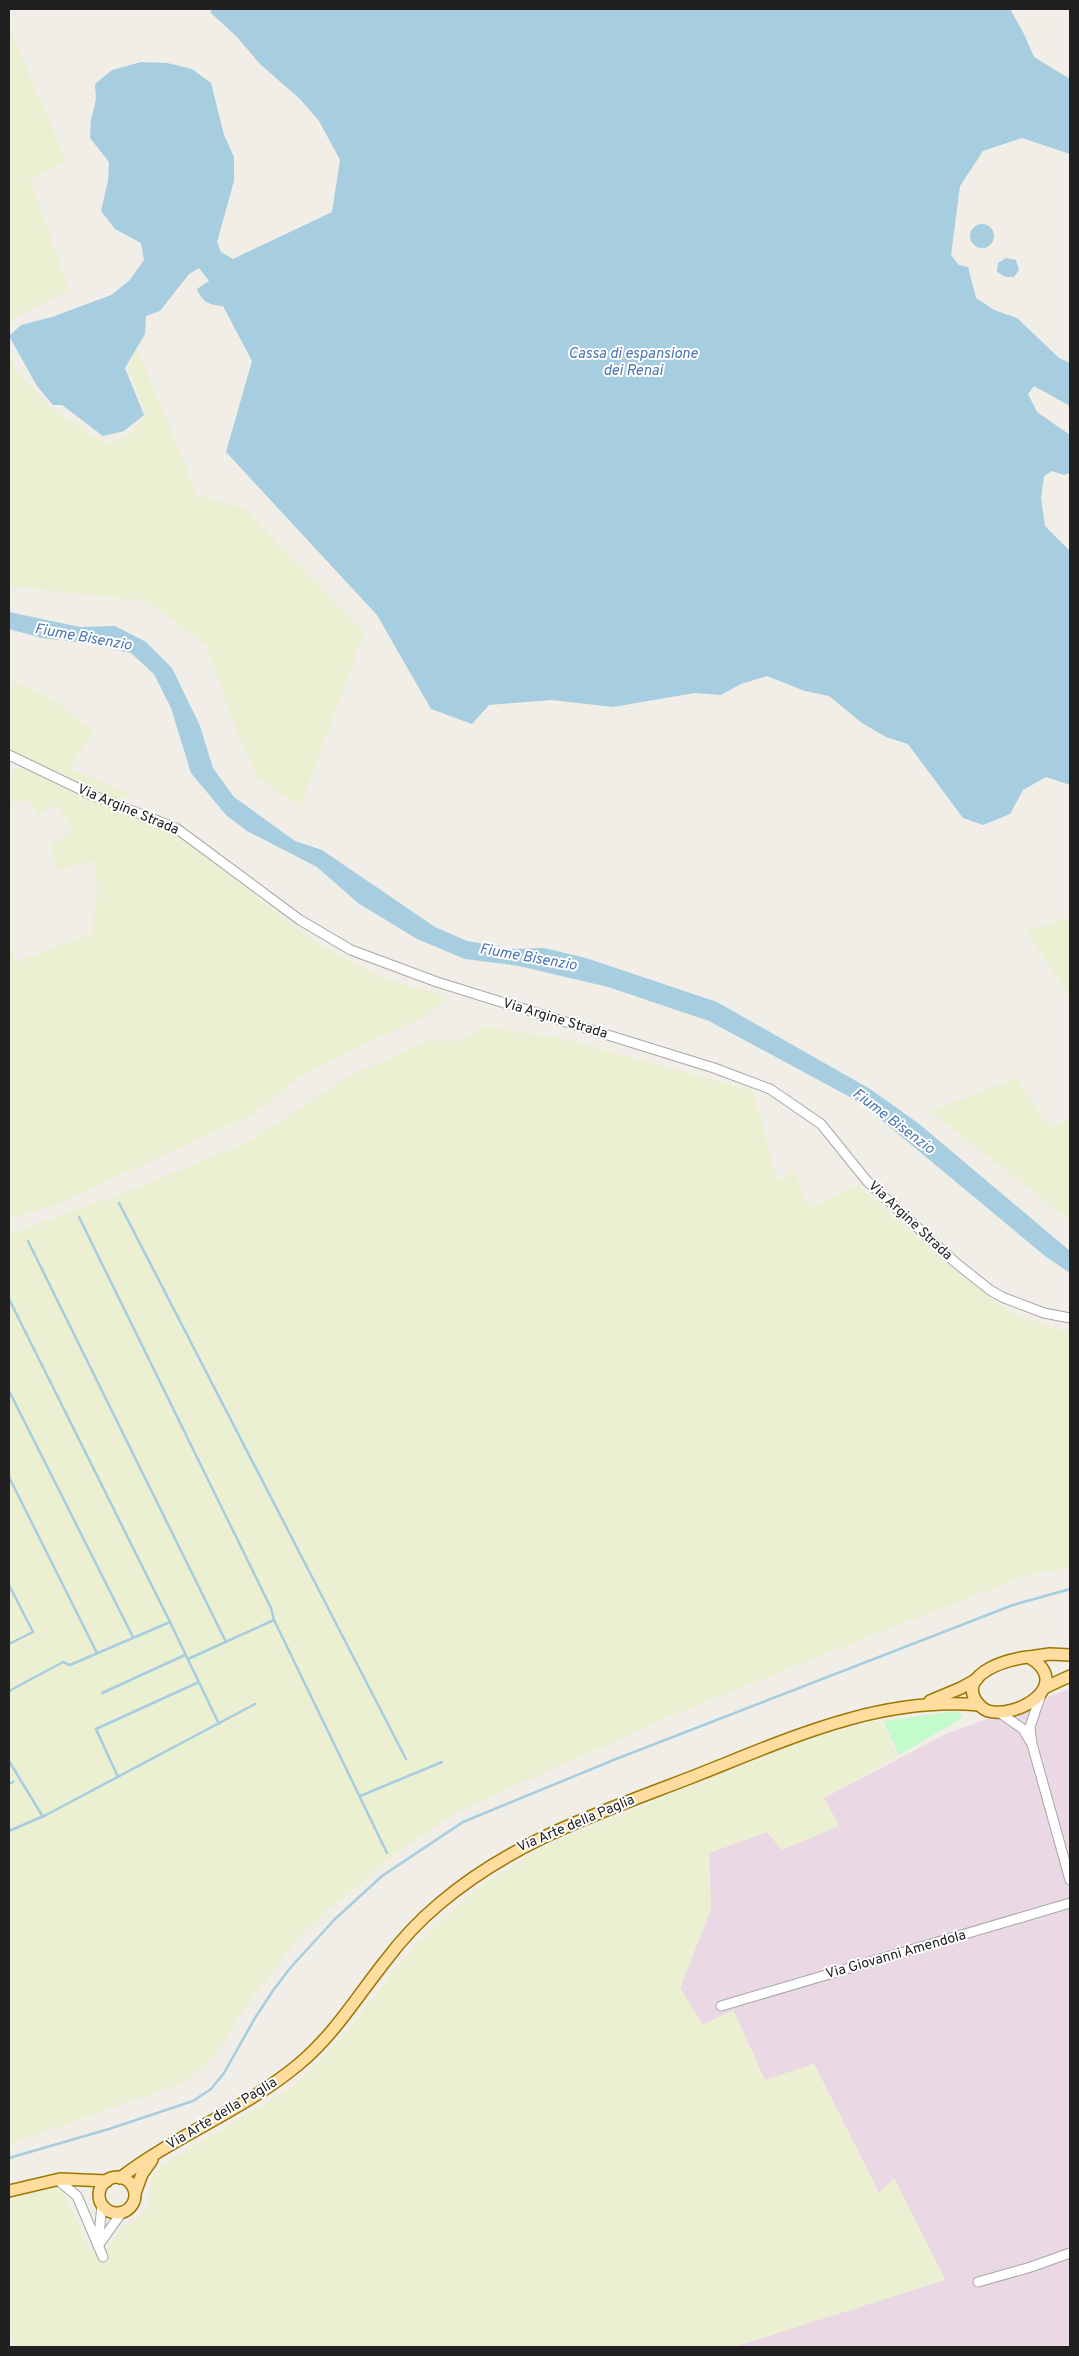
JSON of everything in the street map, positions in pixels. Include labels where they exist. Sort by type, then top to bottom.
[{"type":"main road","name":"Via Arte della Paglia","points":[[120,2178],[156,2154],[257,2096],[302,2061],[339,2022],[387,1958],[420,1922],[470,1879],[512,1852],[543,1835],[812,1730],[859,1715],[916,1705],[940,1698],[977,1679],[993,1666],[1006,1661],[1050,1654],[1070,1656]]},
{"type":"main road","points":[[1029,1657],[1040,1663],[1046,1671],[1043,1690]]},
{"type":"main road","points":[[1000,1713],[1030,1702],[1043,1690],[1070,1676]]},
{"type":"main road","points":[[977,1679],[973,1688],[974,1697],[979,1705]]},
{"type":"main road","name":"Via Arte della Paglia","points":[[916,1705],[979,1705],[984,1709],[1000,1713]]},
{"type":"main road","points":[[70,2180],[101,2200],[111,2211],[122,2212],[132,2205],[142,2174],[156,2154]]},
{"type":"main road","points":[[9,2192],[58,2180],[107,2181],[120,2178],[130,2184],[135,2193]]},
{"type":"main road","points":[[101,2200],[102,2186],[107,2181]]},
{"type":"street","name":"Via Argine Strada","points":[[9,755],[92,795],[176,828],[300,920],[351,950],[436,982],[714,1068],[770,1089],[821,1124],[867,1181],[956,1263],[990,1290],[1002,1298],[1044,1313],[1070,1318]]},
{"type":"street","points":[[1043,1690],[1030,1727],[1032,1744],[1070,1880]]},
{"type":"street","points":[[1000,1713],[1023,1729],[1032,1744]]},
{"type":"street","name":"Via Giovanni Amendola","points":[[721,2006],[1070,1904]]},
{"type":"street","points":[[58,2180],[77,2196],[103,2257]]},
{"type":"street","points":[[98,2246],[101,2200]]},
{"type":"street","points":[[98,2246],[122,2212]]},
{"type":"street","points":[[978,2282],[1031,2267],[1070,2253]]},
{"type":"shaded area","points":[[1070,1689],[1070,2347],[734,2347],[945,2279],[894,2179],[879,2193],[814,2064],[765,2080],[733,2010],[703,2026],[680,1988],[711,1909],[709,1853],[767,1832],[782,1849],[839,1826],[824,1798],[946,1734]]},
{"type":"green space","points":[[9,27],[66,161],[30,179],[69,290],[9,320]]},
{"type":"green space","points":[[137,349],[198,496],[244,508],[364,633],[300,807],[258,778],[232,719],[207,646],[147,601],[9,586],[9,353],[16,370],[49,407],[108,445],[130,433],[147,415],[128,369]]},
{"type":"green space","points":[[18,682],[57,701],[93,732],[69,768],[128,793],[122,811],[169,829],[310,939],[380,977],[447,997],[427,1015],[300,1076],[255,1113],[58,1204],[9,1218],[9,945],[17,962],[92,933],[98,887],[93,860],[57,871],[51,845],[74,830],[55,805],[38,814],[26,799],[9,803],[9,777],[20,766],[9,758],[9,689]]},
{"type":"green space","points":[[1070,918],[1070,996],[1026,931]]},
{"type":"green space","points":[[485,1027],[559,1038],[753,1091],[777,1180],[795,1171],[808,1208],[857,1185],[953,1269],[1011,1313],[1059,1330],[1070,1331],[1070,1568],[1027,1575],[850,1644],[678,1713],[463,1809],[391,1857],[305,1930],[249,2002],[213,2058],[183,2083],[9,2144],[9,1234],[132,1190],[250,1141],[346,1078],[425,1041],[460,1041]]},
{"type":"green space","points":[[1016,1078],[1050,1128],[1070,1119],[1070,1221],[930,1111]]},
{"type":"green space","points":[[958,1711],[962,1714],[962,1718],[899,1755],[883,1721]]},
{"type":"green space","points":[[879,1720],[897,1756],[824,1798],[839,1826],[782,1850],[767,1832],[709,1853],[711,1909],[680,1988],[703,2025],[733,2010],[765,2080],[814,2064],[879,2193],[894,2178],[945,2280],[734,2347],[15,2347],[9,2326],[9,2199],[54,2186],[63,2191],[90,2251],[109,2247],[120,2229],[142,2215],[149,2206],[151,2178],[162,2165],[294,2086],[340,2040],[415,1945],[481,1885],[545,1846],[793,1743]]},
{"type":"water","name":"Cassa di espansione dei Renai","points":[[211,9],[1010,9],[1034,57],[1070,79],[1070,154],[1022,138],[983,151],[960,186],[951,255],[959,265],[968,267],[976,298],[994,310],[1017,318],[1059,358],[1070,363],[1070,406],[1034,386],[1028,394],[1037,412],[1070,435],[1070,473],[1064,475],[1052,471],[1044,476],[1041,498],[1045,526],[1070,551],[1070,785],[1046,777],[1023,790],[1010,814],[983,825],[963,818],[908,744],[886,737],[862,723],[829,696],[805,691],[767,676],[741,684],[721,695],[695,693],[613,707],[552,700],[489,705],[472,724],[431,709],[377,615],[226,452],[252,361],[223,306],[214,305],[201,297],[197,289],[209,281],[199,268],[189,274],[160,311],[146,316],[145,334],[125,368],[144,415],[124,431],[103,436],[62,405],[53,405],[37,386],[9,336],[21,325],[52,317],[111,295],[129,281],[144,260],[141,243],[115,229],[101,211],[108,181],[109,162],[90,138],[91,120],[96,99],[95,84],[112,70],[141,62],[167,63],[192,69],[211,83],[224,135],[234,157],[234,181],[217,242],[221,252],[233,259],[332,212],[340,160],[319,121],[300,99],[260,64],[237,37],[211,13]]},
{"type":"water","points":[[982,224],[991,227],[994,236],[991,245],[982,248],[973,245],[970,236],[973,227]]},
{"type":"water","points":[[1006,258],[1016,260],[1019,270],[1014,277],[1006,277],[997,272],[998,263]]},
{"type":"water","name":"Fiume Bisenzio","points":[[9,612],[80,627],[115,626],[146,642],[172,668],[200,726],[213,768],[234,797],[295,841],[322,850],[435,927],[467,941],[511,949],[544,948],[586,958],[717,1002],[870,1089],[918,1123],[1070,1251],[1070,1273],[1045,1256],[861,1103],[709,1021],[608,987],[519,966],[465,959],[417,939],[358,903],[317,867],[247,831],[226,815],[191,773],[171,708],[154,674],[131,653],[85,643],[42,638],[9,629]]},
{"type":"waterway","points":[[119,1203],[406,1759]]},
{"type":"waterway","points":[[79,1217],[271,1608],[274,1620],[387,1853]]},
{"type":"waterway","points":[[28,1241],[226,1642]]},
{"type":"waterway","points":[[9,1299],[219,1724]]},
{"type":"waterway","points":[[9,1391],[133,1637]]},
{"type":"waterway","points":[[9,1477],[97,1653]]},
{"type":"waterway","points":[[9,1585],[33,1632],[9,1644]]},
{"type":"waterway","points":[[9,2158],[109,2129],[193,2101],[211,2089],[224,2073],[272,1992],[291,1967],[335,1919],[382,1876],[463,1822],[616,1759],[1013,1605],[1070,1589]]},
{"type":"waterway","points":[[188,1659],[274,1620]]},
{"type":"waterway","points":[[9,1691],[63,1662],[70,1665],[170,1622]]},
{"type":"waterway","points":[[102,1693],[185,1655]]},
{"type":"waterway","points":[[118,1777],[96,1729],[199,1682]]},
{"type":"waterway","points":[[9,1831],[46,1815],[255,1704]]},
{"type":"waterway","points":[[9,1761],[43,1817]]},
{"type":"waterway","points":[[360,1796],[442,1762]]},
{"type":"waterway","points":[[9,1784],[13,1782]]}]
